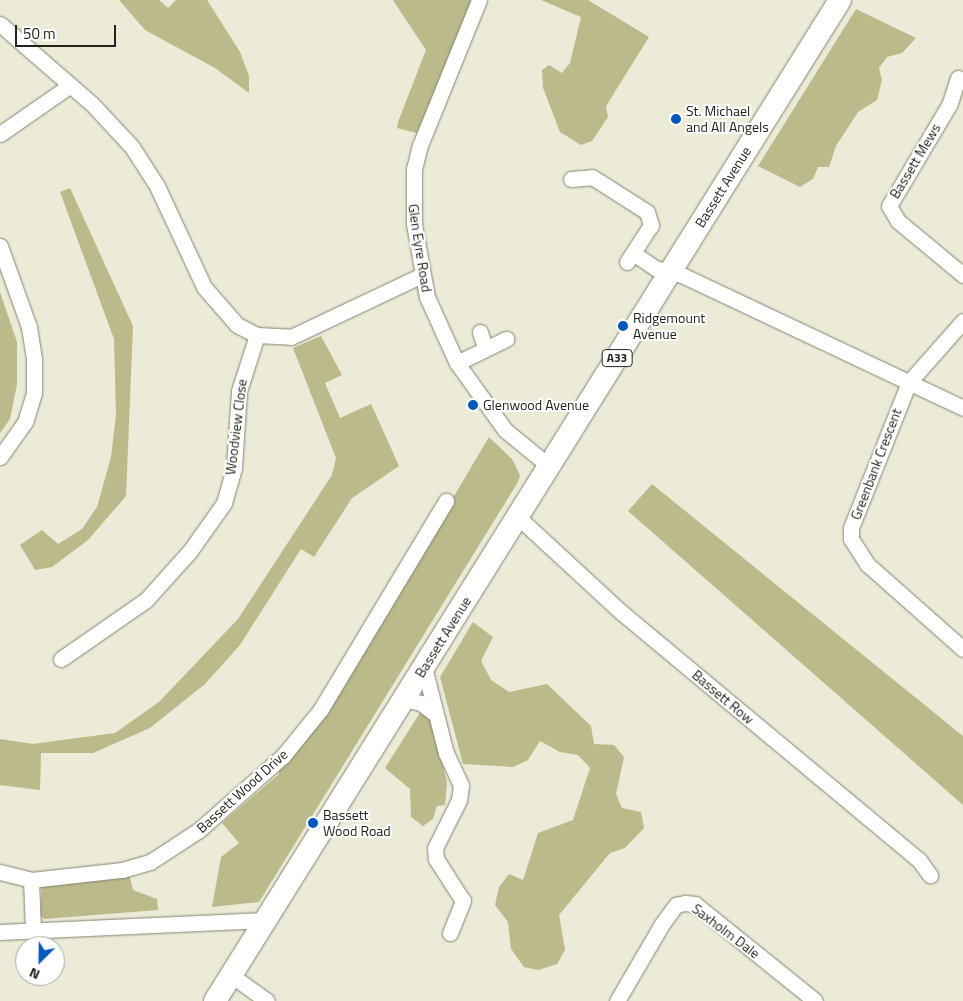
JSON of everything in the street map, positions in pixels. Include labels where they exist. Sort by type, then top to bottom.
[{"type":"main road","name":"Bassett Avenue","points":[[215,1001],[840,0]]},
{"type":"street","name":"Glen Eyre Road","points":[[479,0],[414,169],[414,224],[422,275],[457,362],[505,430],[549,466]]},
{"type":"street","points":[[0,24],[69,86],[132,147],[220,310],[257,335],[291,337],[422,275]]},
{"type":"street","name":"Bassett Mews","points":[[958,78],[949,105],[889,206],[898,221],[963,275]]},
{"type":"street","points":[[0,134],[69,86]]},
{"type":"street","points":[[571,180],[592,177],[647,212],[650,225],[630,258],[670,272],[963,408]]},
{"type":"street","points":[[0,246],[29,327],[34,360],[34,393],[25,422],[0,457]]},
{"type":"street","name":"Greenbank Crescent","points":[[963,321],[909,382],[853,518],[851,539],[867,564],[963,649]]},
{"type":"street","points":[[480,332],[485,346]]},
{"type":"street","name":"Woodview Close","points":[[61,659],[146,600],[190,551],[224,502],[234,467],[239,390],[257,335]]},
{"type":"street","points":[[457,362],[485,346],[506,338]]},
{"type":"street","name":"Bassett Wood Drive","points":[[0,872],[31,880],[92,876],[150,862],[181,844],[250,787],[283,756],[334,690],[446,501]]},
{"type":"street","name":"Bassett Row","points":[[518,517],[621,612],[918,860],[930,875]]},
{"type":"street","points":[[424,667],[434,713],[467,783],[436,848],[436,859],[470,902],[450,934]]},
{"type":"street","points":[[404,699],[421,703],[434,713]]},
{"type":"street","points":[[31,880],[33,930]]},
{"type":"street","name":"Saxholm Dale","points":[[617,1001],[662,924],[676,904],[685,902],[695,904],[815,1001]]},
{"type":"street","points":[[0,932],[265,920]]},
{"type":"street","points":[[231,975],[267,1001]]},
{"type":"green space","points":[[119,0],[159,0],[168,8],[176,0],[207,0],[240,52],[249,76],[249,93],[215,68],[145,30]]},
{"type":"green space","points":[[393,0],[472,0],[417,133],[397,128],[426,50]]},
{"type":"green space","points":[[541,0],[588,0],[649,37],[606,106],[608,117],[592,141],[581,145],[560,132],[543,88],[542,70],[549,65],[562,73],[570,63],[581,17]]},
{"type":"green space","points":[[856,9],[916,38],[902,53],[887,57],[879,68],[882,80],[877,100],[858,112],[836,146],[829,167],[818,167],[813,179],[800,187],[758,166]]},
{"type":"green space","points":[[70,188],[133,326],[126,496],[88,540],[52,567],[35,570],[20,545],[42,530],[58,544],[82,529],[97,507],[111,457],[116,415],[114,339],[60,192]]},
{"type":"green space","points":[[0,292],[17,342],[17,384],[10,419],[0,433]]},
{"type":"green space","points":[[321,336],[342,375],[325,383],[340,418],[371,404],[399,466],[352,498],[314,557],[301,549],[240,645],[205,684],[150,728],[93,753],[41,753],[40,790],[0,785],[0,739],[33,744],[115,733],[159,702],[238,619],[332,475],[336,458],[293,348]]},
{"type":"green space","points":[[489,437],[512,459],[520,475],[518,482],[259,902],[212,907],[221,857],[239,843],[222,823],[278,775],[280,766],[333,700]]},
{"type":"green space","points":[[652,484],[963,736],[963,805],[628,511]]},
{"type":"green space","points":[[473,622],[493,637],[481,661],[491,680],[509,692],[547,684],[591,726],[594,744],[614,745],[624,757],[616,794],[622,808],[641,812],[644,828],[625,848],[610,853],[559,915],[565,950],[557,964],[538,970],[524,967],[511,949],[508,922],[495,905],[499,887],[509,874],[523,880],[538,833],[573,820],[590,768],[578,755],[560,752],[540,741],[528,760],[513,767],[463,764],[440,677]]},
{"type":"green space","points":[[421,711],[431,719],[447,782],[445,805],[437,806],[433,819],[423,826],[411,817],[410,789],[385,768]]},
{"type":"green space","points":[[129,874],[133,890],[157,899],[158,910],[44,919],[40,915],[42,886]]},
{"type":"place","name":"St. Michael and All Angels","points":[[676,119]]},
{"type":"place","name":"Ridgemount Avenue","points":[[623,326]]},
{"type":"place","name":"Glenwood Avenue","points":[[473,405]]},
{"type":"place","name":"Bassett Wood Road","points":[[313,823]]}]
